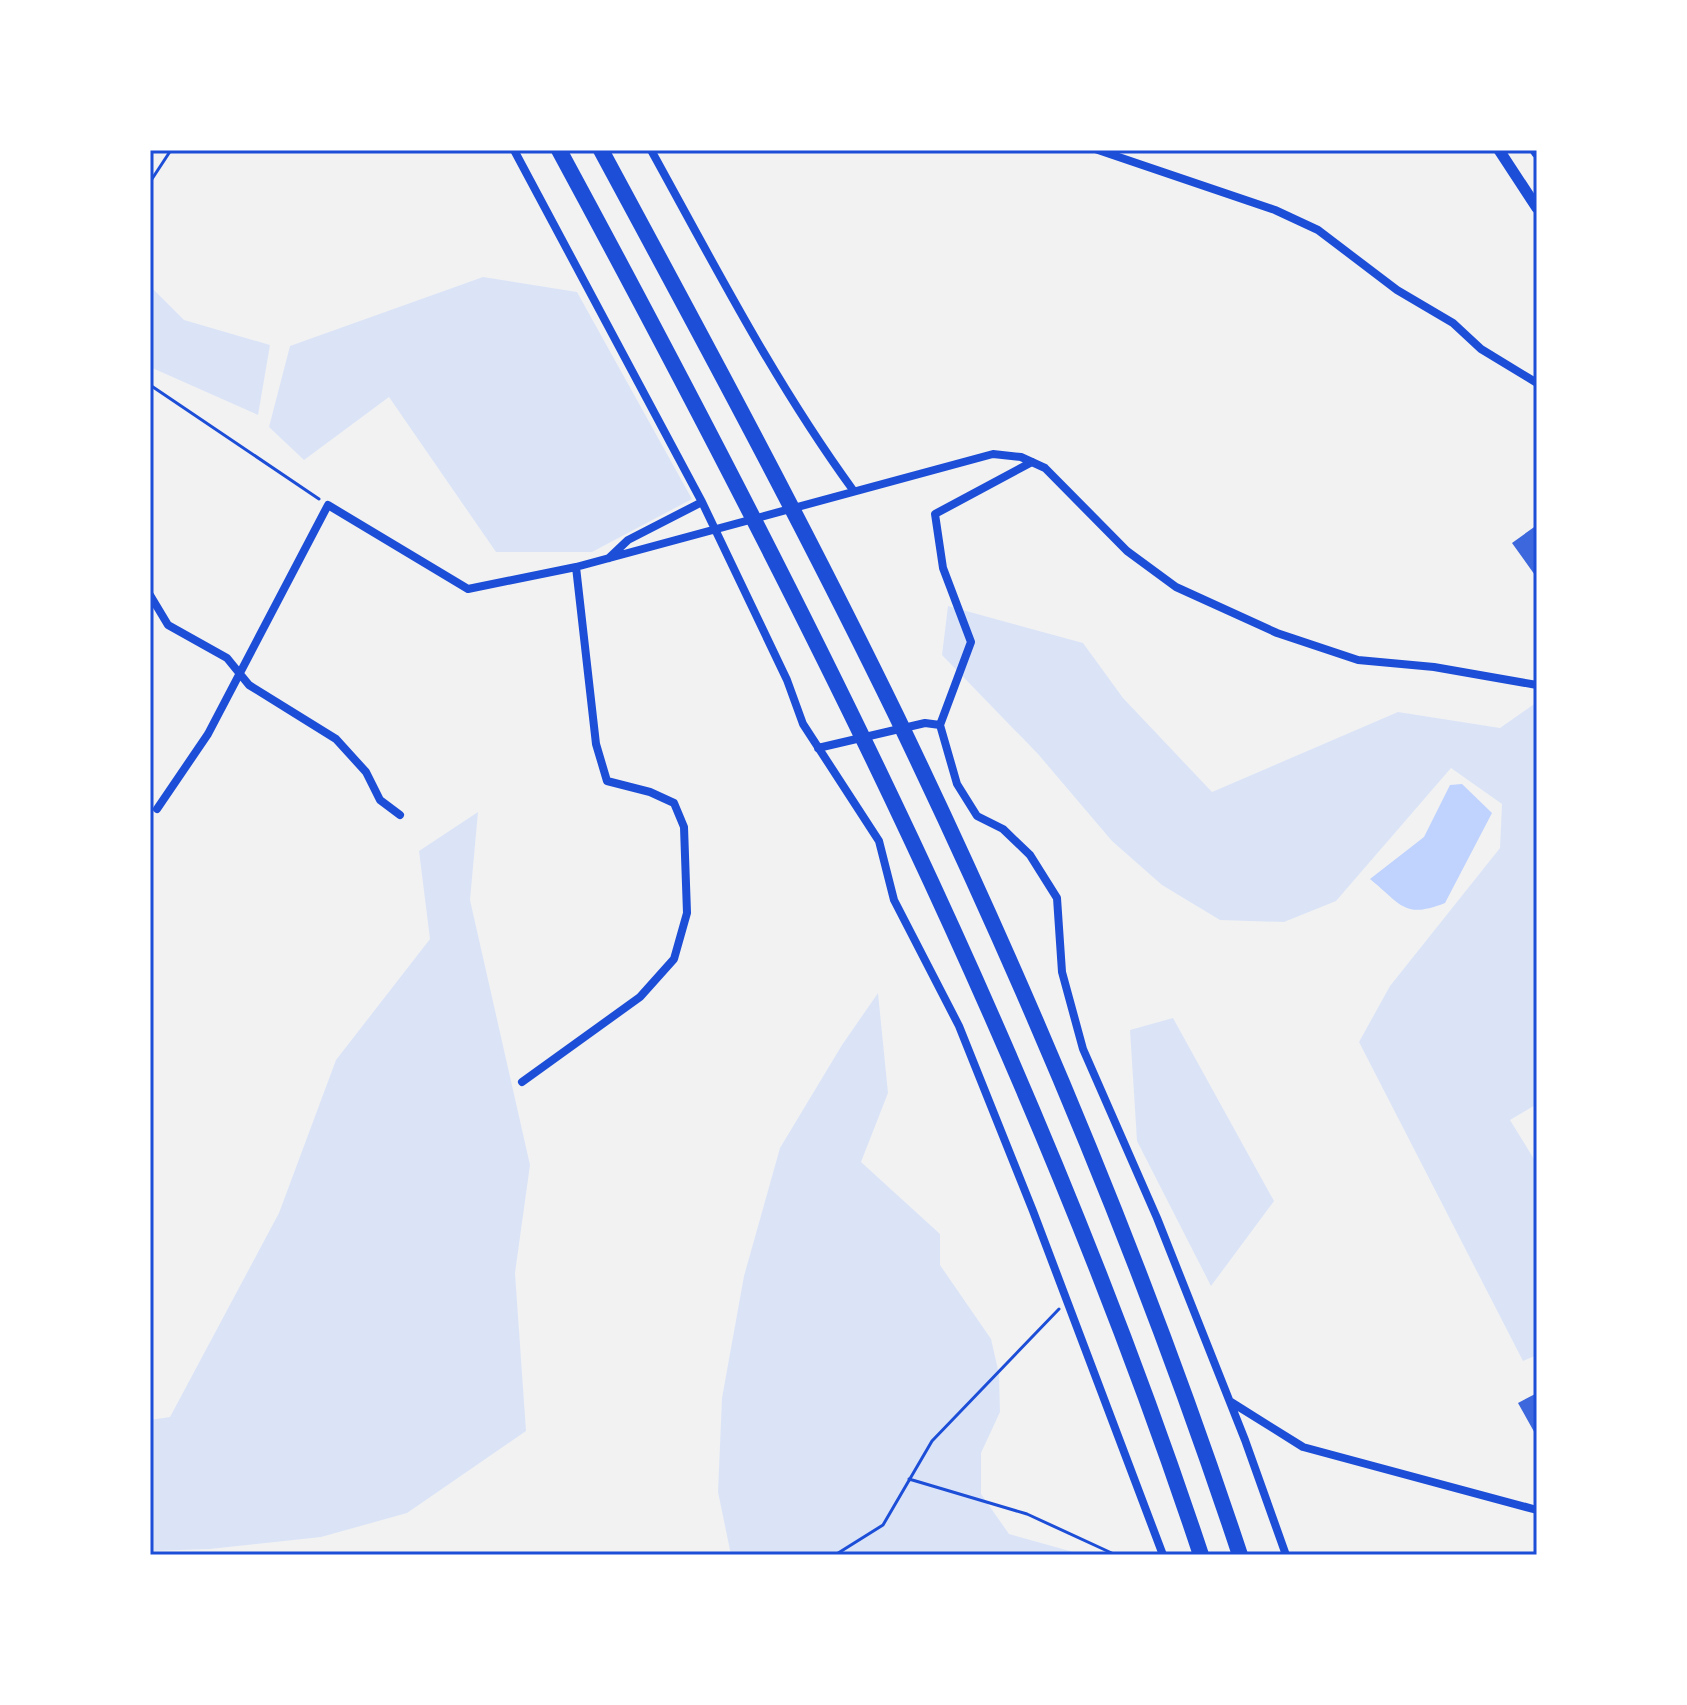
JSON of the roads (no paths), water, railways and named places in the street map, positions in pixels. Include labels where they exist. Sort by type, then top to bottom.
[{"type":"highway","points":[[559,150],[696,406],[857,722],[933,884],[1014,1064],[1068,1197],[1201,1555]]},
{"type":"highway","points":[[601,150],[812,548],[896,715],[971,876],[1043,1039],[1113,1210],[1163,1338],[1240,1555]]},
{"type":"street","points":[[514,150],[702,502],[787,680],[803,724],[879,841],[894,900],[959,1026],[1163,1555]]},
{"type":"street","points":[[651,150],[756,342],[811,432],[853,490]]},
{"type":"street","points":[[1098,150],[1275,210],[1318,230],[1397,290],[1453,323],[1481,349],[1537,383]]},
{"type":"street","points":[[1499,150],[1537,208]]},
{"type":"street","points":[[157,809],[208,734],[328,505],[468,589],[576,567],[696,537],[853,490],[993,454],[1032,462],[1045,468],[1127,551],[1176,587],[1277,633],[1358,660],[1434,667],[1537,685]]},
{"type":"street","points":[[1032,462],[935,514],[943,568],[971,642],[940,725],[957,784],[968,807],[977,816],[1003,829],[1030,855],[1057,898],[1062,972],[1083,1049],[1157,1218],[1286,1555]]},
{"type":"street","points":[[608,559],[628,540],[702,502]]},
{"type":"street","points":[[522,1082],[640,997],[674,959],[687,913],[684,827],[674,803],[607,781],[596,744],[576,567]]},
{"type":"street","points":[[150,595],[168,625],[227,658],[249,685],[336,739],[366,772],[380,800],[400,815]]},
{"type":"street","points":[[818,748],[925,723],[940,725]]},
{"type":"street","points":[[1230,1402],[1303,1447],[1537,1510]]},
{"type":"water","points":[[1462,784],[1492,813],[1445,903],[1420,910],[1404,907],[1370,879],[1424,837],[1450,785]]}]
